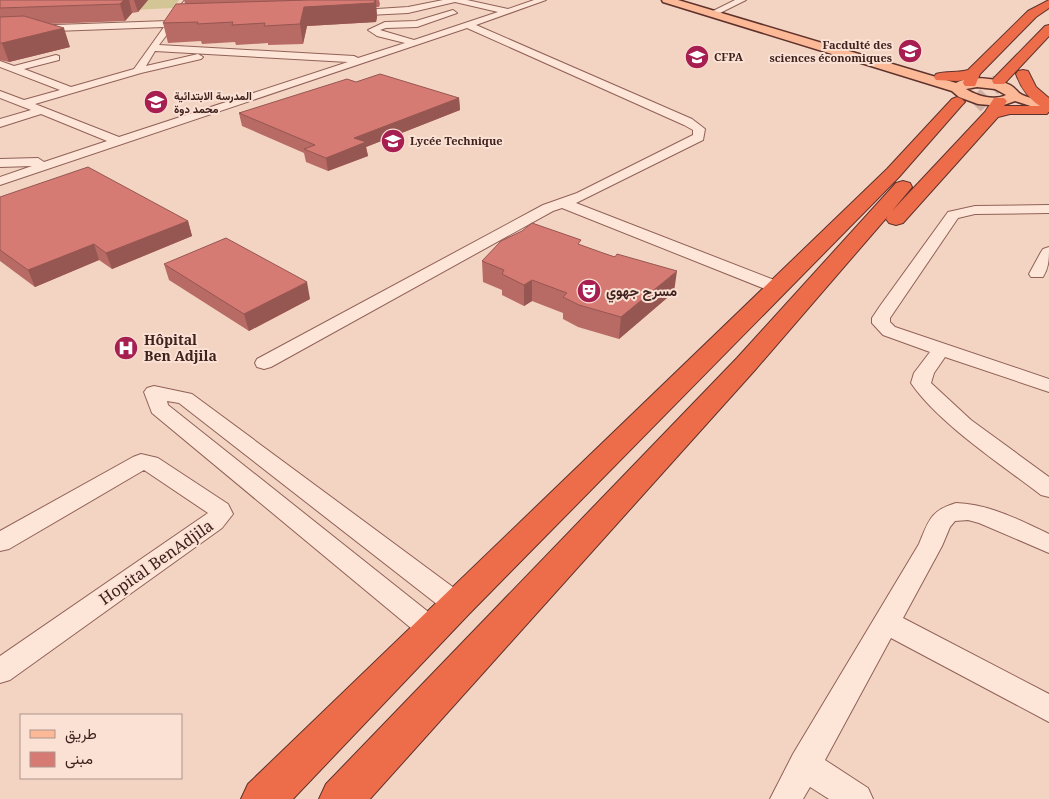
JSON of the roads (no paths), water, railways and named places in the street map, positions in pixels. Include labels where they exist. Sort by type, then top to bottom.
[{"type":"highway","points":[[980,92],[1032,14],[1049,3]]},
{"type":"highway","points":[[340,799],[746,364],[839,242],[980,92],[1049,13]]},
{"type":"highway","points":[[980,92],[1049,29]]},
{"type":"highway","points":[[938,79],[946,89],[980,92],[1023,74],[1049,43]]},
{"type":"highway","points":[[1023,74],[1025,84],[1047,110]]},
{"type":"highway","points":[[938,79],[957,77],[980,92],[1002,110],[1014,108],[1047,110]]},
{"type":"highway","points":[[264,799],[456,604],[776,287],[839,242]]},
{"type":"main road","points":[[667,0],[938,79]]},
{"type":"main road","points":[[681,0],[938,79]]},
{"type":"main road","points":[[980,92],[1047,110]]},
{"type":"street","points":[[340,13],[398,11],[455,0],[509,11]]},
{"type":"street","points":[[424,7],[463,17],[484,20],[542,0]]},
{"type":"street","points":[[717,11],[742,0]]},
{"type":"street","points":[[138,70],[152,48],[189,4]]},
{"type":"street","points":[[0,181],[414,42],[463,17]]},
{"type":"street","points":[[264,363],[548,208],[563,203],[699,137],[699,129],[680,118],[463,17],[417,24],[385,25],[373,30],[380,34],[414,42]]},
{"type":"street","points":[[0,30],[176,20]]},
{"type":"street","points":[[152,48],[227,50],[364,59]]},
{"type":"street","points":[[24,103],[138,70],[227,50]]},
{"type":"street","points":[[13,69],[56,58]]},
{"type":"street","points":[[0,64],[70,90]]},
{"type":"street","points":[[0,94],[118,141]]},
{"type":"street","points":[[0,123],[44,110]]},
{"type":"street","points":[[0,163],[59,161]]},
{"type":"street","points":[[563,203],[776,287]]},
{"type":"street","points":[[1049,209],[975,210],[953,215],[881,318],[881,323],[889,331],[1049,386]]},
{"type":"street","points":[[1037,274],[1049,252]]},
{"type":"street","points":[[941,350],[924,373],[921,383],[927,392],[964,425],[1049,489]]},
{"type":"street","points":[[432,630],[159,408],[154,392],[185,398],[456,604]]},
{"type":"street","name":"Hopital BenAdjila","points":[[0,542],[141,462],[150,463],[220,510],[221,514],[214,522],[0,671]]},
{"type":"street","points":[[786,799],[885,622],[930,546],[943,519],[948,514],[955,511],[975,512],[1049,544]]},
{"type":"street","points":[[885,622],[1049,709]]},
{"type":"street","points":[[804,765],[857,799]]},
{"type":"tunnel","points":[[975,106],[999,81]]},
{"type":"place","name":"Facdulté des sciences économiques","points":[[910,51]]},
{"type":"place","name":"CFPA","points":[[697,57]]},
{"type":"place","name":"المدرسة الابتدائية محمد دوة","points":[[156,102]]},
{"type":"place","name":"Lycée Technique","points":[[393,141]]},
{"type":"place","name":"مسرح جهوي","points":[[589,291]]},
{"type":"place","name":"Hôpital Ben Adjila","points":[[126,348]]}]
